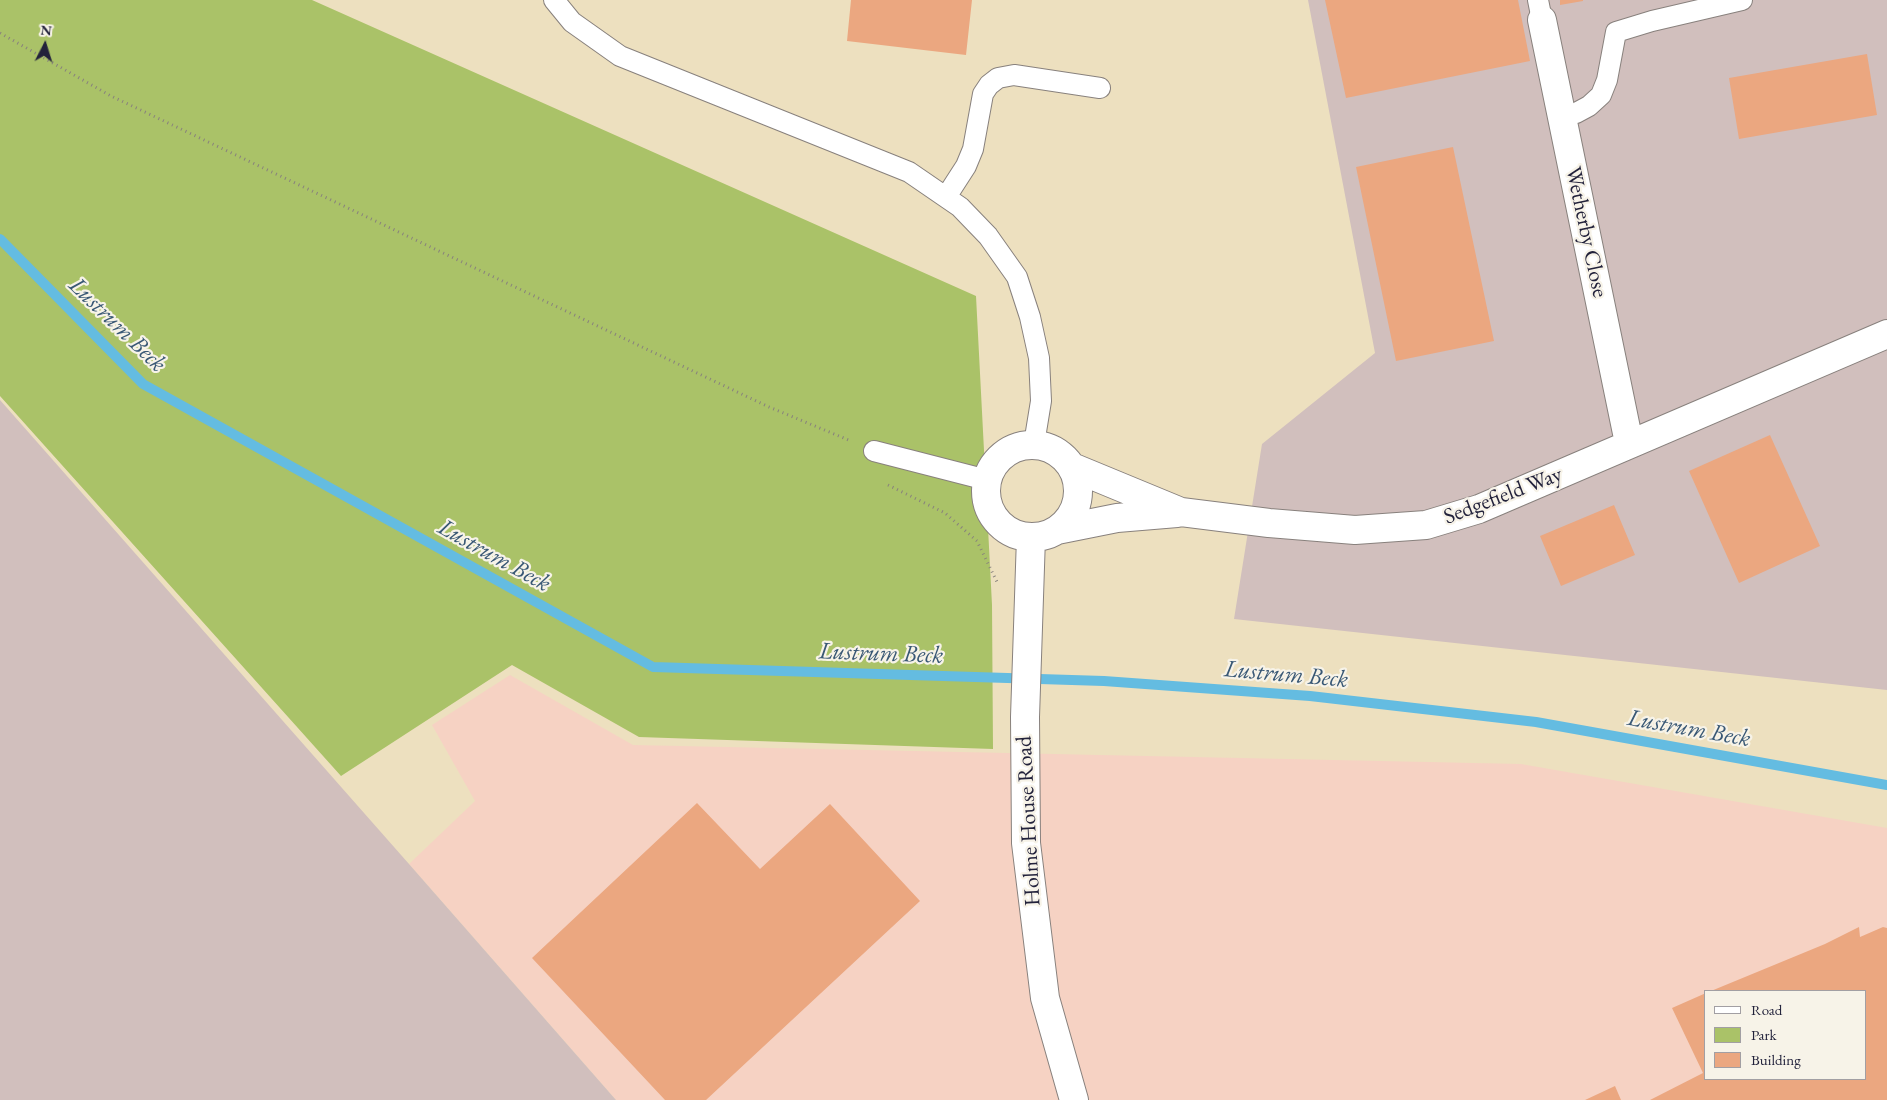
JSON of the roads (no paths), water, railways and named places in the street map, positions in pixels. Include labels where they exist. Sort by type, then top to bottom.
[{"type":"street","name":"Wetherby Close","points":[[1540,10],[1629,443]]},
{"type":"street","name":"Sedgefield Way","points":[[1072,467],[1181,512],[1269,523],[1355,530],[1426,525],[1479,509],[1629,443],[1887,334]]},
{"type":"street","points":[[1057,530],[1074,511],[1079,495],[1077,479],[1072,467],[1061,454],[1034,444],[1019,446],[1005,453],[995,463],[987,480],[986,494],[988,506],[996,520],[1008,531],[1031,537],[1116,518],[1181,512]]},
{"type":"street","name":"Holme House Road","points":[[1031,537],[1025,717],[1026,843],[1045,998],[1074,1100]]},
{"type":"lane","points":[[554,0],[572,22],[620,56],[909,172],[960,207],[988,236],[1017,277],[1030,317],[1038,358],[1041,401],[1034,444]]},
{"type":"lane","points":[[1562,116],[1576,113],[1601,95],[1607,80],[1616,32],[1652,21],[1742,0]]},
{"type":"lane","points":[[946,197],[970,157],[983,94],[989,85],[998,78],[1014,75],[1100,88]]},
{"type":"lane","points":[[874,451],[987,480]]},
{"type":"waterway","name":"Lustrum Beck","points":[[0,239],[143,384],[653,667],[1104,681],[1310,696],[1536,722],[1887,785]]}]
